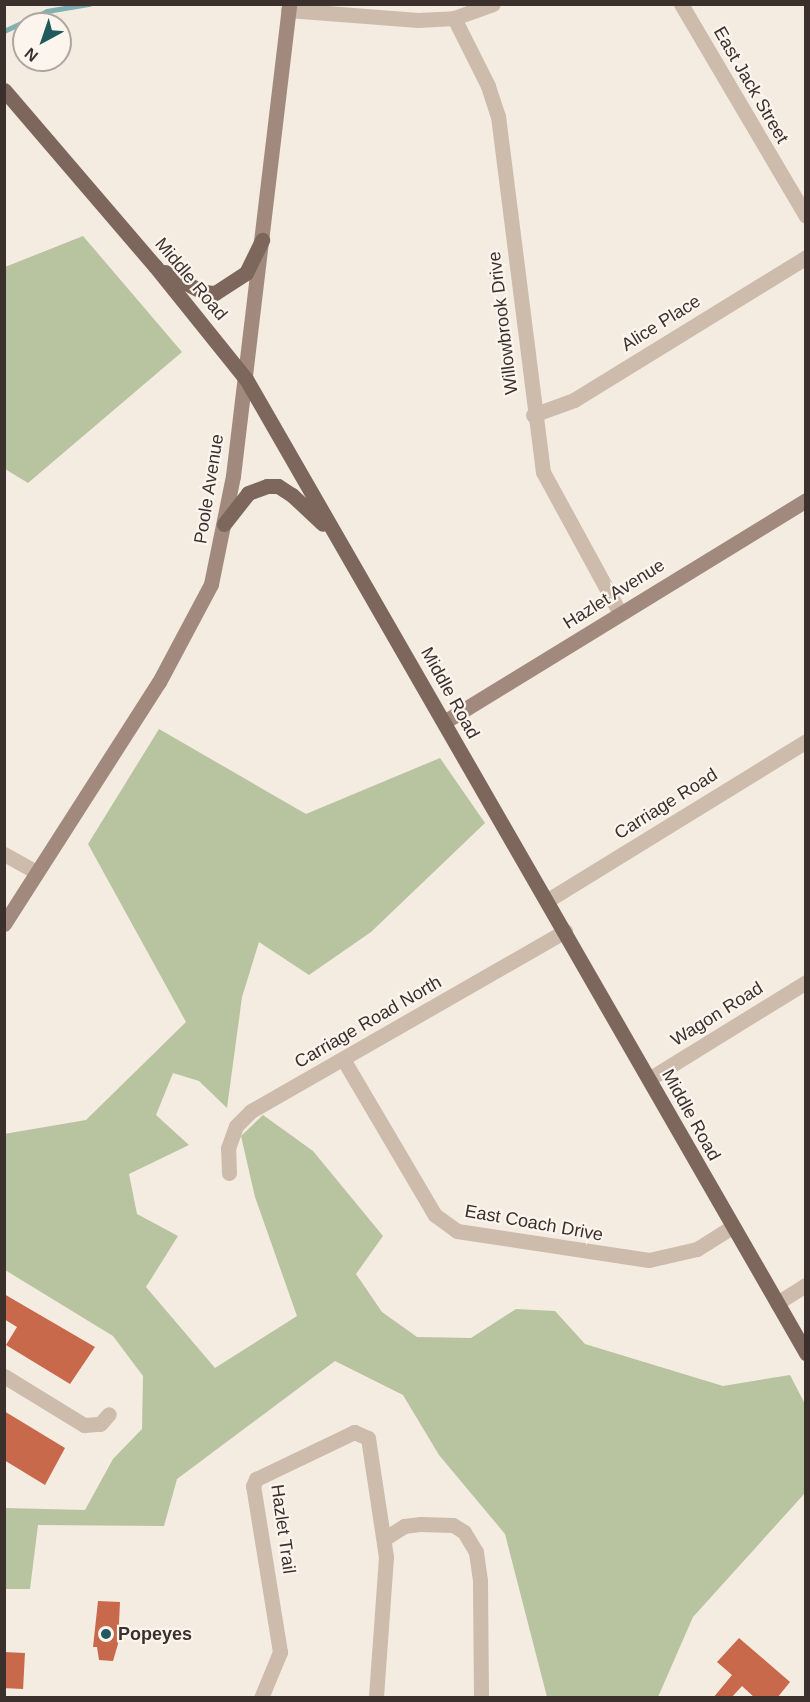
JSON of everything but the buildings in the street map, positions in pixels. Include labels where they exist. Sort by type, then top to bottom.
[{"type":"main road","name":"Middle Road","points":[[4,90],[155,266],[246,379],[548,900],[732,1227],[806,1353]]},
{"type":"main road","points":[[155,266],[203,292],[215,293],[246,273],[262,240]]},
{"type":"main road","points":[[224,524],[248,493],[267,486],[278,486],[334,534]]},
{"type":"street","points":[[288,7],[418,20],[454,18],[492,4]]},
{"type":"street","name":"East Jack Street","points":[[681,4],[806,216]]},
{"type":"street","name":"Poole Avenue","points":[[4,924],[189,631],[210,584],[224,524],[246,379],[288,7]]},
{"type":"street","name":"Willowbrook Drive","points":[[454,18],[489,86],[498,116],[533,415],[541,464],[549,488],[620,614]]},
{"type":"street","name":"Alice Place","points":[[533,415],[574,400],[806,257]]},
{"type":"street","name":"Hazlet Avenue","points":[[444,722],[806,500]]},
{"type":"street","name":"Carriage Road","points":[[548,900],[806,741]]},
{"type":"street","points":[[4,854],[36,872]]},
{"type":"street","name":"Carriage Road North","points":[[229,1173],[228,1148],[240,1121],[343,1059],[565,932]]},
{"type":"street","name":"Wagon Road","points":[[649,1079],[806,982]]},
{"type":"street","name":"East Coach Drive","points":[[343,1059],[435,1215],[457,1231],[649,1260],[698,1249],[732,1227]]},
{"type":"street","points":[[777,1303],[806,1285]]},
{"type":"street","points":[[4,1376],[84,1425],[100,1424],[109,1414]]},
{"type":"street","name":"Hazlet Trail","points":[[261,1698],[280,1652],[253,1486],[256,1479],[354,1432],[368,1438],[384,1539],[384,1614],[376,1698]]},
{"type":"street","points":[[384,1539],[404,1526],[421,1524],[453,1525],[464,1532],[476,1552],[480,1582],[481,1698]]},
{"type":"green space","points":[[83,236],[182,352],[28,483],[5,469],[5,267]]},
{"type":"green space","points":[[159,729],[306,814],[440,758],[485,823],[371,932],[309,975],[259,942],[242,997],[227,1108],[199,1081],[173,1073],[156,1115],[189,1145],[129,1174],[137,1214],[178,1236],[146,1287],[215,1368],[297,1316],[255,1197],[241,1136],[263,1115],[313,1151],[383,1236],[356,1274],[382,1312],[417,1337],[471,1338],[516,1309],[555,1311],[585,1344],[723,1386],[790,1375],[805,1404],[805,1493],[693,1617],[658,1697],[547,1697],[505,1534],[439,1455],[403,1395],[335,1361],[177,1479],[164,1526],[38,1525],[30,1589],[5,1589],[5,1508],[85,1510],[113,1459],[142,1429],[143,1376],[113,1336],[5,1270],[4,1134],[86,1120],[186,1022],[88,844]]},
{"type":"waterway","points":[[4,31],[47,11],[89,4]]},
{"type":"place","name":"Popeyes","points":[[106,1634]]}]
